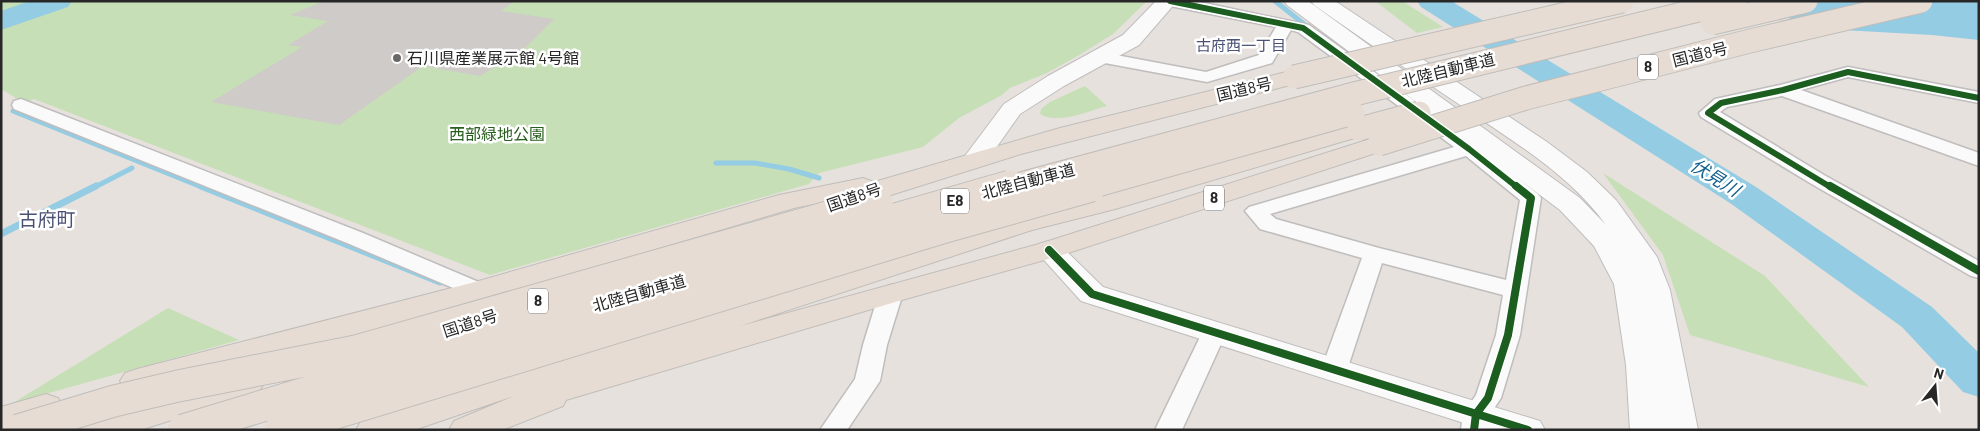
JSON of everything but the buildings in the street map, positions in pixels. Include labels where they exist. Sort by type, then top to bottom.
[{"type":"highway","name":"国道8号","points":[[97,430],[282,375],[379,352],[644,268],[920,175],[1118,119],[1302,83],[1622,1]]},
{"type":"highway","points":[[18,430],[114,402],[178,386],[356,351],[1302,83],[1682,1]]},
{"type":"highway","name":"北陸自動車道","points":[[183,430],[376,370],[926,209],[1226,126],[1468,64],[1736,1]]},
{"type":"highway","name":"北陸自動車道","points":[[280,430],[942,228],[1486,77],[1806,1]]},
{"type":"highway","points":[[373,430],[526,380],[709,325],[1022,224],[1369,137],[1579,69],[1851,1]]},
{"type":"highway","name":"国道8号","points":[[417,430],[592,381],[891,292],[1049,250],[1369,137],[1750,41],[1921,1]]},
{"type":"highway","points":[[975,160],[1128,133]]},
{"type":"highway","points":[[1,420],[209,361],[337,330],[480,291],[789,200],[920,175]]},
{"type":"highway","points":[[1049,250],[1048,241],[1054,231],[1064,221],[1105,203]]},
{"type":"highway","name":"8","points":[[466,430],[592,381]]},
{"type":"main road","points":[[975,160],[1012,109],[1056,81],[1131,40],[1168,1]]},
{"type":"main road","points":[[1321,1],[1538,147],[1578,178],[1606,206],[1643,257],[1655,290],[1681,430]]},
{"type":"main road","points":[[1290,13],[1570,204],[1606,242],[1629,284],[1642,365],[1647,430]]},
{"type":"main road","points":[[1049,250],[1092,294],[1334,370],[1475,422],[1528,430]]},
{"type":"street","points":[[1168,1],[1290,13],[1303,28],[1469,149],[1531,198],[1508,335],[1488,398],[1475,422]]},
{"type":"street","points":[[1100,57],[1207,77],[1266,59],[1290,13]]},
{"type":"street","points":[[1979,98],[1848,72],[1783,90],[1721,103],[1708,112],[1817,179],[1979,271]]},
{"type":"street","points":[[1783,90],[1979,160]]},
{"type":"street","points":[[21,105],[319,223],[480,291]]},
{"type":"street","points":[[1469,149],[1256,211],[1268,224],[1374,254],[1515,290]]},
{"type":"street","points":[[1334,370],[1374,254]]},
{"type":"street","points":[[833,430],[867,381],[875,345],[891,292]]},
{"type":"street","points":[[1168,430],[1214,333]]},
{"type":"green space","name":"西部緑地公園","points":[[1,1],[1147,1],[1113,34],[1047,73],[1010,88],[1002,95],[959,118],[923,147],[819,173],[809,184],[490,275],[34,99],[24,103],[1,89]]},
{"type":"green space","points":[[1375,1],[1402,1],[1443,27],[1417,33]]},
{"type":"green space","points":[[1085,86],[1107,106],[1065,118],[1048,117],[1040,114],[1041,109],[1050,102]]},
{"type":"green space","points":[[1603,173],[1765,276],[1869,387],[1690,335],[1663,255]]},
{"type":"green space","points":[[168,308],[239,340],[13,403]]},
{"type":"water","points":[[1711,1],[1973,1],[1979,2],[1979,40],[1932,35],[1842,30]]},
{"type":"waterway","points":[[1,21],[58,1]]},
{"type":"waterway","points":[[1275,1],[1309,28]]},
{"type":"waterway","name":"伏見川","points":[[1431,1],[1743,195],[1917,317],[1979,381]]},
{"type":"waterway","points":[[13,111],[204,188]]},
{"type":"waterway","points":[[716,163],[755,163],[789,169],[819,178]]},
{"type":"waterway","points":[[93,188],[132,168]]},
{"type":"waterway","points":[[1,234],[96,186]]},
{"type":"waterway","points":[[201,186],[440,282]]},
{"type":"cycle path","points":[[1170,1],[1303,28],[1469,149],[1531,198],[1508,335],[1488,398],[1476,414],[1474,430]]},
{"type":"cycle path","points":[[1979,98],[1848,72],[1783,90],[1721,103],[1708,113],[1817,179],[1979,271]]},
{"type":"cycle path","points":[[1049,250],[1092,294],[1528,430]]},
{"type":"place","name":"石川県産業展示館 4号館","points":[[397,58]]},
{"type":"district","name":"古府西一丁目","points":[[1241,46]]},
{"type":"district","name":"古府町","points":[[47,219]]}]
